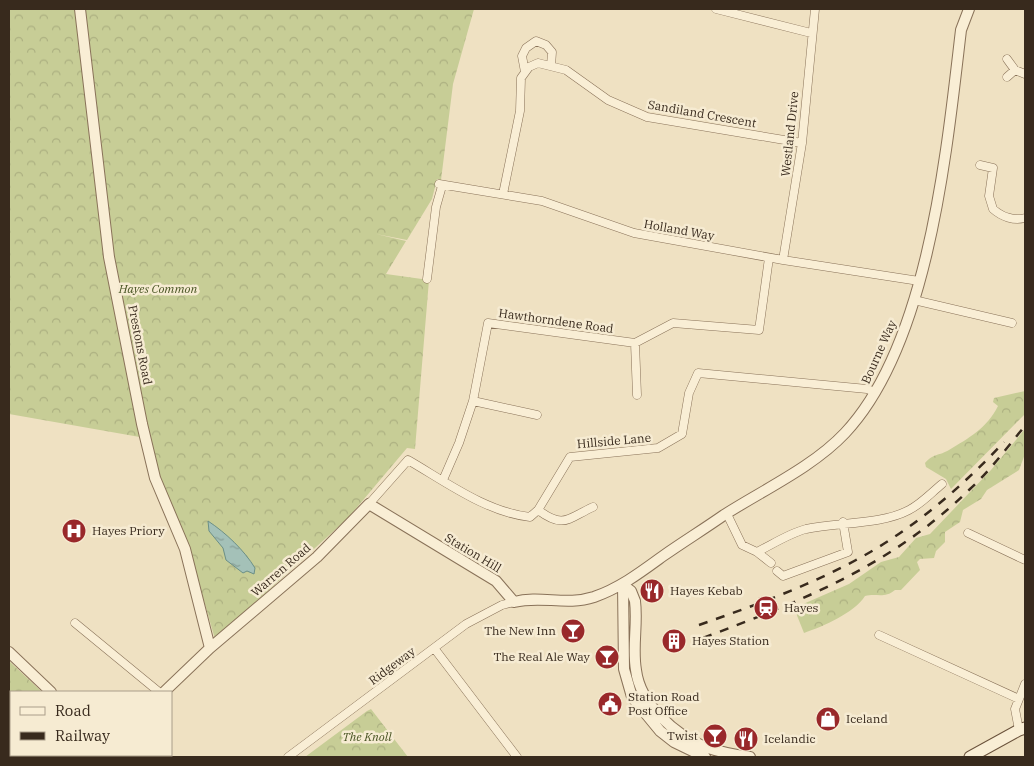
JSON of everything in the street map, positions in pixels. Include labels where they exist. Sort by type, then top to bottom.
[{"type":"main road","points":[[970,757],[985,753],[1022,729]]},
{"type":"street","name":"Prestons Road","points":[[80,9],[109,257],[142,424],[155,478],[185,549],[210,648]]},
{"type":"street","points":[[716,9],[811,33]]},
{"type":"street","name":"Westland Drive","points":[[783,260],[802,143],[811,33],[815,9]]},
{"type":"street","name":"Bourne Way","points":[[622,586],[727,514],[827,449],[852,424],[874,392],[892,357],[919,282],[950,125],[961,30],[969,9]]},
{"type":"street","points":[[503,194],[520,111],[521,78],[525,72],[538,63],[551,66],[552,52],[546,45],[536,41],[526,48],[522,56],[525,72]]},
{"type":"street","points":[[1007,59],[1015,70],[1025,74]]},
{"type":"street","name":"Sandiland Crescent","points":[[551,66],[566,70],[608,100],[647,117],[802,143]]},
{"type":"street","points":[[1007,76],[1015,70]]},
{"type":"street","points":[[980,165],[994,168],[989,196],[993,209],[1004,217],[1025,218]]},
{"type":"street","name":"Holland Way","points":[[427,280],[440,185],[542,201],[634,233],[769,258],[919,282]]},
{"type":"street","points":[[637,395],[635,343],[673,322],[759,330],[769,258]]},
{"type":"street","points":[[914,300],[1012,322]]},
{"type":"street","name":"Hawthorndene Road","points":[[443,480],[459,443],[473,401],[488,324],[635,343]]},
{"type":"street","name":"Hillside Lane","points":[[538,510],[570,457],[658,448],[682,434],[689,393],[698,373],[868,389],[874,392]]},
{"type":"street","points":[[473,401],[537,415]]},
{"type":"street","name":"Warren Road","points":[[165,691],[210,648],[317,557],[369,504],[408,460],[443,480]]},
{"type":"street","points":[[443,480],[485,504],[512,515],[530,517],[538,510],[553,521],[562,522],[593,507]]},
{"type":"street","points":[[757,552],[804,530],[843,522],[871,520],[902,514],[917,505],[942,484]]},
{"type":"street","name":"Station Hill","points":[[369,504],[496,581],[514,602]]},
{"type":"street","points":[[727,514],[742,545],[757,552],[771,562]]},
{"type":"street","points":[[776,582],[780,573],[848,552],[843,522]]},
{"type":"street","points":[[968,533],[1025,560]]},
{"type":"street","points":[[514,602],[528,599],[562,602],[578,601],[622,586],[631,591],[635,601],[635,666],[639,685],[646,697],[664,719],[688,738],[710,748],[750,757]]},
{"type":"street","points":[[622,586],[624,669],[632,697],[660,731],[674,742],[704,757]]},
{"type":"street","name":"Ridgeway","points":[[288,757],[481,615],[514,602]]},
{"type":"street","points":[[75,623],[158,691]]},
{"type":"street","points":[[879,635],[1018,699]]},
{"type":"street","points":[[434,648],[517,757]]},
{"type":"street","points":[[9,652],[50,691]]},
{"type":"street","points":[[1022,729],[1014,709],[1025,684]]},
{"type":"green space","name":"Hayes Common","points":[[9,9],[474,9],[453,84],[441,180],[437,179],[432,199],[407,240],[376,234],[406,241],[386,274],[429,280],[415,449],[407,448],[348,518],[215,639],[192,560],[159,478],[151,439],[9,414]]},
{"type":"green space","points":[[1025,391],[1025,414],[951,489],[946,479],[926,467],[925,463],[931,458],[970,437],[989,420],[998,406],[993,402],[994,398]]},
{"type":"green space","points":[[1025,429],[1025,454],[1019,470],[987,490],[981,499],[963,510],[960,522],[945,532],[945,542],[936,551],[934,558],[920,559],[917,562],[920,570],[901,590],[895,590],[884,595],[865,596],[854,608],[846,613],[829,623],[804,633],[794,608],[849,584],[881,562],[899,557],[916,538],[930,534],[991,470]]},
{"type":"green space","points":[[9,661],[41,691],[10,691],[9,696]]},
{"type":"green space","name":"The Knoll","points":[[371,709],[408,757],[305,757],[367,711]]},
{"type":"water","points":[[208,521],[240,548],[255,568],[254,574],[247,571],[243,573],[226,560],[223,548],[209,531]]},
{"type":"railway","points":[[703,638],[776,610],[845,578],[909,539],[940,516],[978,482],[1025,426]]},
{"type":"railway","points":[[699,625],[799,587],[837,570],[877,548],[916,522],[953,492],[1004,442]]},
{"type":"place","name":"Hayes Priory","points":[[74,531]]},
{"type":"place","name":"Hayes Kebab","points":[[652,591]]},
{"type":"place","name":"Hayes","points":[[766,608]]},
{"type":"place","name":"The New Inn","points":[[573,631]]},
{"type":"place","name":"Hayes Station","points":[[674,641]]},
{"type":"place","name":"The Real Ale Way","points":[[607,657]]},
{"type":"place","name":"Station Road Post Office","points":[[610,704]]},
{"type":"place","name":"Iceland","points":[[828,719]]},
{"type":"place","name":"Twist","points":[[715,736]]},
{"type":"place","name":"Icelandic","points":[[746,739]]}]
